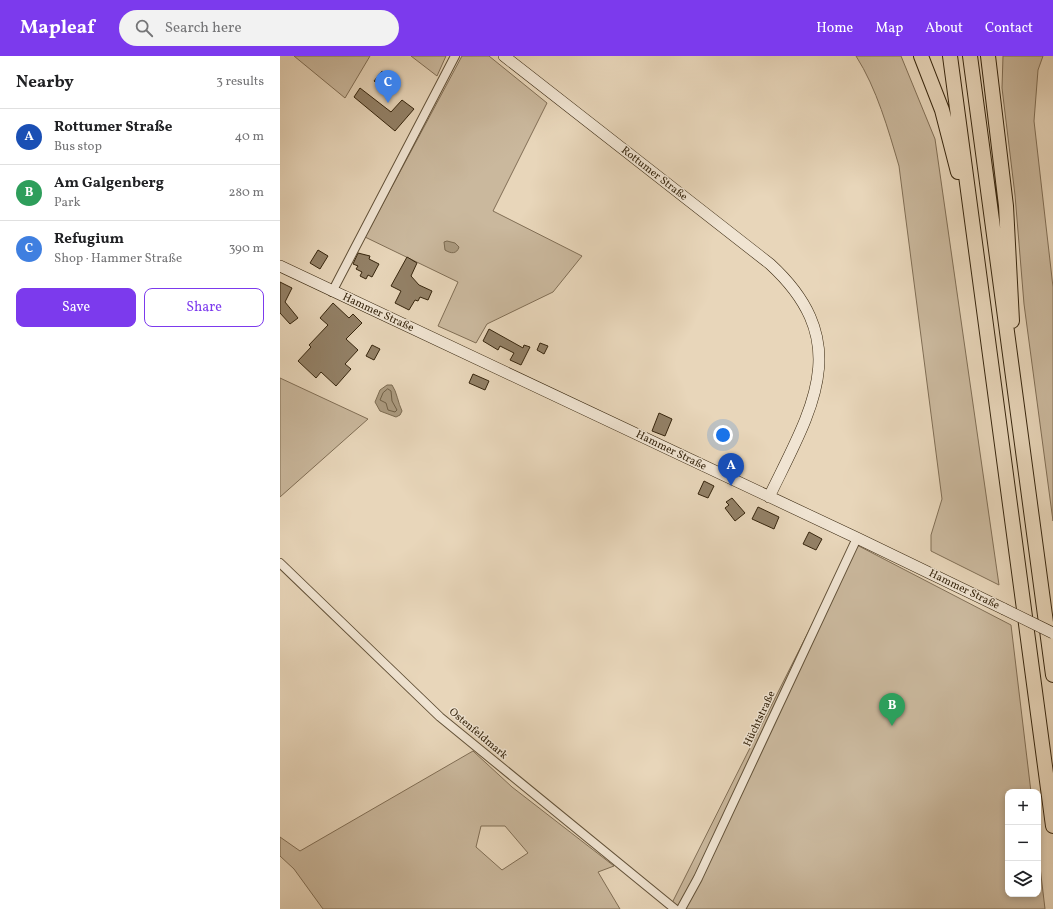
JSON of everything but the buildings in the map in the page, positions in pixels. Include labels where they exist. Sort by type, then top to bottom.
[{"type":"highway","points":[[921,56],[942,110],[974,238]]},
{"type":"highway","points":[[950,56],[1053,826]]},
{"type":"highway","points":[[970,56],[1053,675]]},
{"type":"highway","points":[[988,56],[1006,206],[1010,255],[1013,306],[1011,363]]},
{"type":"highway","points":[[995,116],[998,56]]},
{"type":"main road","name":"Rottumer Straße","points":[[504,56],[770,264],[794,288],[803,301],[811,317],[816,335],[820,374],[817,390],[807,417],[769,497]]},
{"type":"main road","name":"Hammer Straße","points":[[280,266],[332,292],[542,389],[857,538],[1053,633]]},
{"type":"street","name":"Hammer Straße","points":[[332,292],[455,56]]},
{"type":"street","name":"Hüchtstraße","points":[[681,909],[698,878],[857,538]]},
{"type":"street","name":"Ostenfeldmark","points":[[280,563],[440,717],[675,909]]},
{"type":"shaded area","points":[[294,56],[370,56],[345,98]]},
{"type":"shaded area","points":[[411,56],[446,56],[437,76]]},
{"type":"shaded area","points":[[462,56],[489,56],[547,103],[493,211],[582,256],[553,292],[487,324],[476,343],[438,326],[458,282],[365,237]]},
{"type":"shaded area","points":[[856,56],[901,56],[935,139],[999,585],[931,551],[931,535],[942,499],[899,166],[876,96]]},
{"type":"shaded area","points":[[1003,56],[1043,56],[1038,70],[1034,121],[1053,287],[1053,521],[1024,304],[1015,195],[1002,88]]},
{"type":"shaded area","points":[[280,378],[368,419],[280,497]]},
{"type":"shaded area","points":[[853,543],[1011,625],[1031,789],[1005,789],[1005,897],[1041,897],[1041,875],[1045,909],[669,909]]},
{"type":"shaded area","points":[[473,751],[512,787],[614,866],[598,872],[620,909],[323,909],[294,869],[280,856],[280,837],[300,851]],"holes":[[[481,826],[505,826],[528,853],[502,870],[476,847]]]},
{"type":"water","points":[[447,241],[455,243],[459,247],[457,251],[452,253],[445,250],[444,242]]},
{"type":"water","points":[[387,385],[392,385],[394,388],[402,411],[400,415],[396,417],[380,411],[375,402],[380,390]]},
{"type":"place","name":"Refugium","points":[[388,103]]},
{"type":"place","name":"Rottumer Straße","points":[[731,486]]},
{"type":"place","name":"Am Galgenberg","points":[[892,726]]}]
